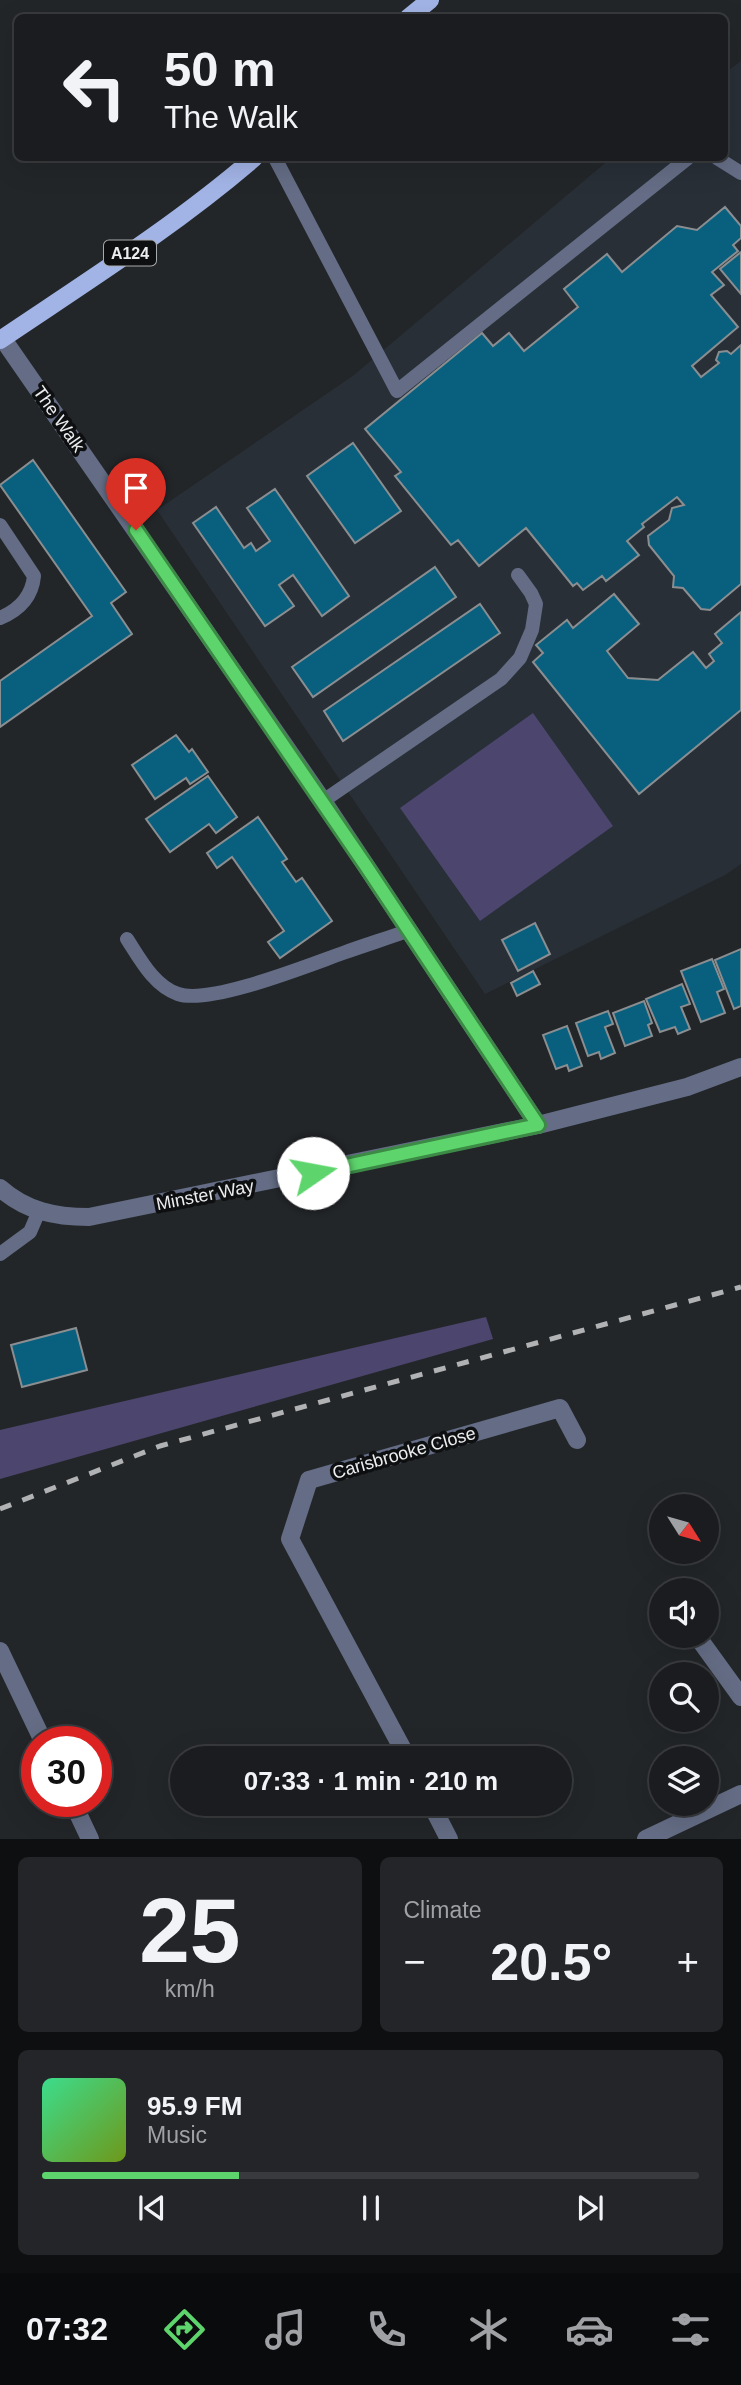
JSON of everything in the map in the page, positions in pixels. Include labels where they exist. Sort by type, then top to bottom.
[{"type":"main road","points":[[413,14],[430,0]]},
{"type":"main road","name":"A124","points":[[1,340],[113,265],[216,190],[250,161]]},
{"type":"street","name":"The Walk","points":[[1,340],[323,802],[538,1125]]},
{"type":"street","name":"Minster Way","points":[[0,1188],[19,1203],[38,1211],[62,1217],[89,1217],[538,1125],[687,1087],[741,1068]]},
{"type":"street","name":"Carisbrooke Close","points":[[401,1746],[290,1539],[309,1480],[560,1408],[577,1440]]},
{"type":"street","points":[[706,1648],[741,1697]]},
{"type":"street","points":[[0,1651],[36,1726]]},
{"type":"street","points":[[646,1839],[741,1794]]},
{"type":"street","points":[[437,1816],[449,1839]]},
{"type":"street","points":[[80,1817],[90,1839]]},
{"type":"lane","points":[[277,161],[397,391],[684,161]]},
{"type":"lane","points":[[722,161],[741,173]]},
{"type":"lane","points":[[0,525],[34,576],[33,588],[27,599],[10,614],[0,618]]},
{"type":"lane","points":[[323,802],[501,679],[520,659],[532,630],[536,604],[518,575]]},
{"type":"lane","points":[[127,939],[147,970],[165,986],[177,994],[192,996],[244,986],[298,971],[410,930]]},
{"type":"lane","points":[[0,1254],[30,1232],[38,1211]]},
{"type":"shaded area","points":[[741,61],[741,864],[725,875],[485,994],[157,510],[354,375],[607,161],[728,161],[728,71]]},
{"type":"shaded area","points":[[533,713],[613,826],[480,921],[400,808]]},
{"type":"shaded area","points":[[486,1317],[493,1339],[0,1479],[0,1430]]},
{"type":"building","points":[[725,207],[741,226],[741,238],[733,245],[738,251],[712,272],[724,285],[711,295],[738,327],[692,366],[701,377],[719,363],[716,360],[719,352],[727,351],[731,354],[741,345],[741,584],[710,610],[701,609],[683,588],[673,587],[674,576],[649,545],[648,536],[669,520],[672,508],[684,505],[677,497],[642,524],[644,527],[627,541],[639,555],[606,581],[602,576],[583,590],[577,583],[573,586],[526,528],[479,566],[458,540],[451,545],[395,476],[401,472],[365,429],[482,333],[493,346],[509,333],[524,351],[578,307],[564,289],[607,254],[622,272],[677,226],[697,230]]},
{"type":"building","points":[[741,252],[741,294],[720,269]]},
{"type":"building","points":[[353,443],[401,511],[355,543],[307,476]]},
{"type":"building","points":[[33,460],[126,592],[111,603],[132,634],[0,727],[0,681],[92,616],[0,485]]},
{"type":"building","points":[[275,489],[349,596],[322,616],[293,575],[279,585],[294,606],[265,626],[193,523],[216,507],[244,548],[251,543],[256,551],[270,541],[247,508]]},
{"type":"building","points":[[435,567],[456,597],[313,697],[292,667]]},
{"type":"building","points":[[614,594],[639,624],[607,651],[628,678],[658,680],[693,652],[706,668],[714,661],[709,654],[722,643],[715,634],[741,612],[741,710],[639,794],[533,662],[543,653],[536,645],[567,620],[573,628]]},
{"type":"building","points":[[480,604],[500,633],[343,741],[324,711]]},
{"type":"building","points":[[176,735],[189,752],[192,749],[208,772],[190,784],[186,778],[155,799],[132,765]]},
{"type":"building","points":[[208,776],[237,817],[216,833],[209,824],[170,852],[146,819]]},
{"type":"building","points":[[258,817],[287,859],[282,862],[296,882],[302,878],[332,921],[280,958],[268,942],[284,931],[232,857],[217,868],[207,853]]},
{"type":"building","points":[[535,923],[550,954],[518,971],[502,940]]},
{"type":"building","points":[[741,949],[741,1006],[734,1009],[715,960]]},
{"type":"building","points":[[712,959],[724,989],[717,992],[725,1013],[701,1022],[681,971]]},
{"type":"building","points":[[533,971],[540,984],[517,996],[511,983]]},
{"type":"building","points":[[682,984],[690,1004],[681,1007],[690,1029],[678,1034],[675,1027],[660,1032],[646,999]]},
{"type":"building","points":[[644,1001],[652,1023],[648,1025],[652,1036],[625,1046],[613,1013]]},
{"type":"building","points":[[608,1011],[613,1024],[605,1027],[615,1053],[601,1059],[599,1052],[588,1056],[576,1023]]},
{"type":"building","points":[[567,1026],[582,1066],[569,1071],[567,1065],[556,1069],[543,1035]]},
{"type":"building","points":[[76,1328],[87,1370],[22,1387],[11,1345]]},
{"type":"railway","points":[[0,1509],[160,1446],[741,1287]]},
{"type":"route","points":[[136,530],[410,930],[538,1125],[313,1173]]}]
